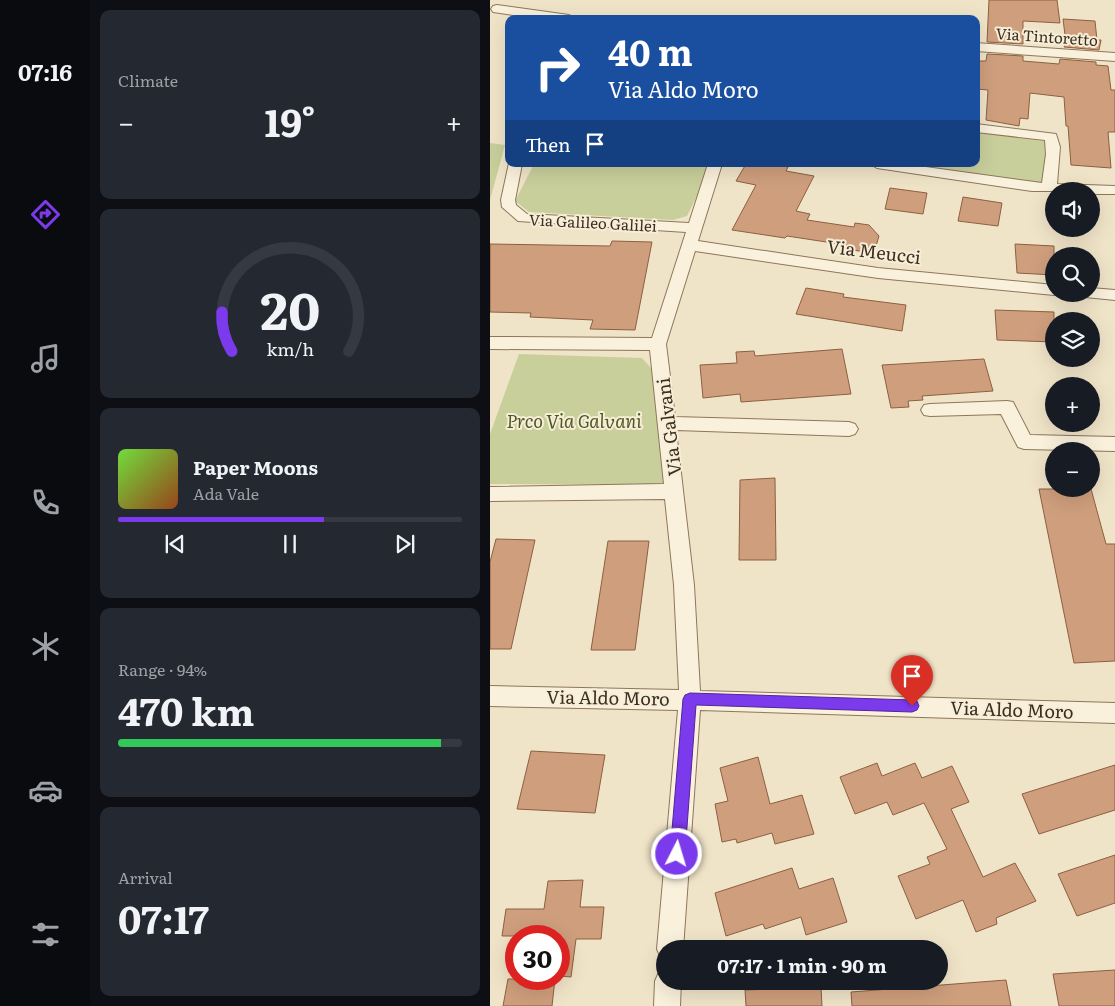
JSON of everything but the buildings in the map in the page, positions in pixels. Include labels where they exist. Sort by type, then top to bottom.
[{"type":"street","points":[[498,9],[541,15]]},
{"type":"street","name":"Via Tintoretto","points":[[980,47],[1115,57]]},
{"type":"street","points":[[980,128],[1051,137],[1054,141],[1049,182]]},
{"type":"street","name":"Via Galileo Galilei","points":[[515,167],[508,200],[509,207],[523,218],[695,228]]},
{"type":"street","name":"Via Galvani","points":[[671,940],[690,699],[684,585],[658,344],[714,167]]},
{"type":"street","points":[[899,167],[1045,188]]},
{"type":"street","points":[[1100,190],[1115,190]]},
{"type":"street","name":"Via Meucci","points":[[690,245],[878,273],[1045,289]]},
{"type":"street","points":[[1100,294],[1115,296]]},
{"type":"street","points":[[490,343],[658,344]]},
{"type":"street","points":[[930,410],[1007,408],[1024,442],[1115,444]]},
{"type":"street","points":[[667,423],[849,429]]},
{"type":"street","points":[[490,494],[675,491]]},
{"type":"street","name":"Via Aldo Moro","points":[[490,696],[690,699],[1115,713]]},
{"type":"street","points":[[666,1006],[667,990]]},
{"type":"green space","points":[[980,133],[1050,142],[1044,185],[918,167],[980,167]]},
{"type":"green space","points":[[490,143],[505,145],[490,200]]},
{"type":"green space","points":[[532,167],[712,167],[687,216],[673,220],[529,212],[515,201]]},
{"type":"green space","name":"Prco Via Galvani","points":[[519,354],[642,358],[654,371],[667,479],[661,485],[490,484],[490,434]]},
{"type":"route","points":[[677,854],[690,699],[912,706]]}]
